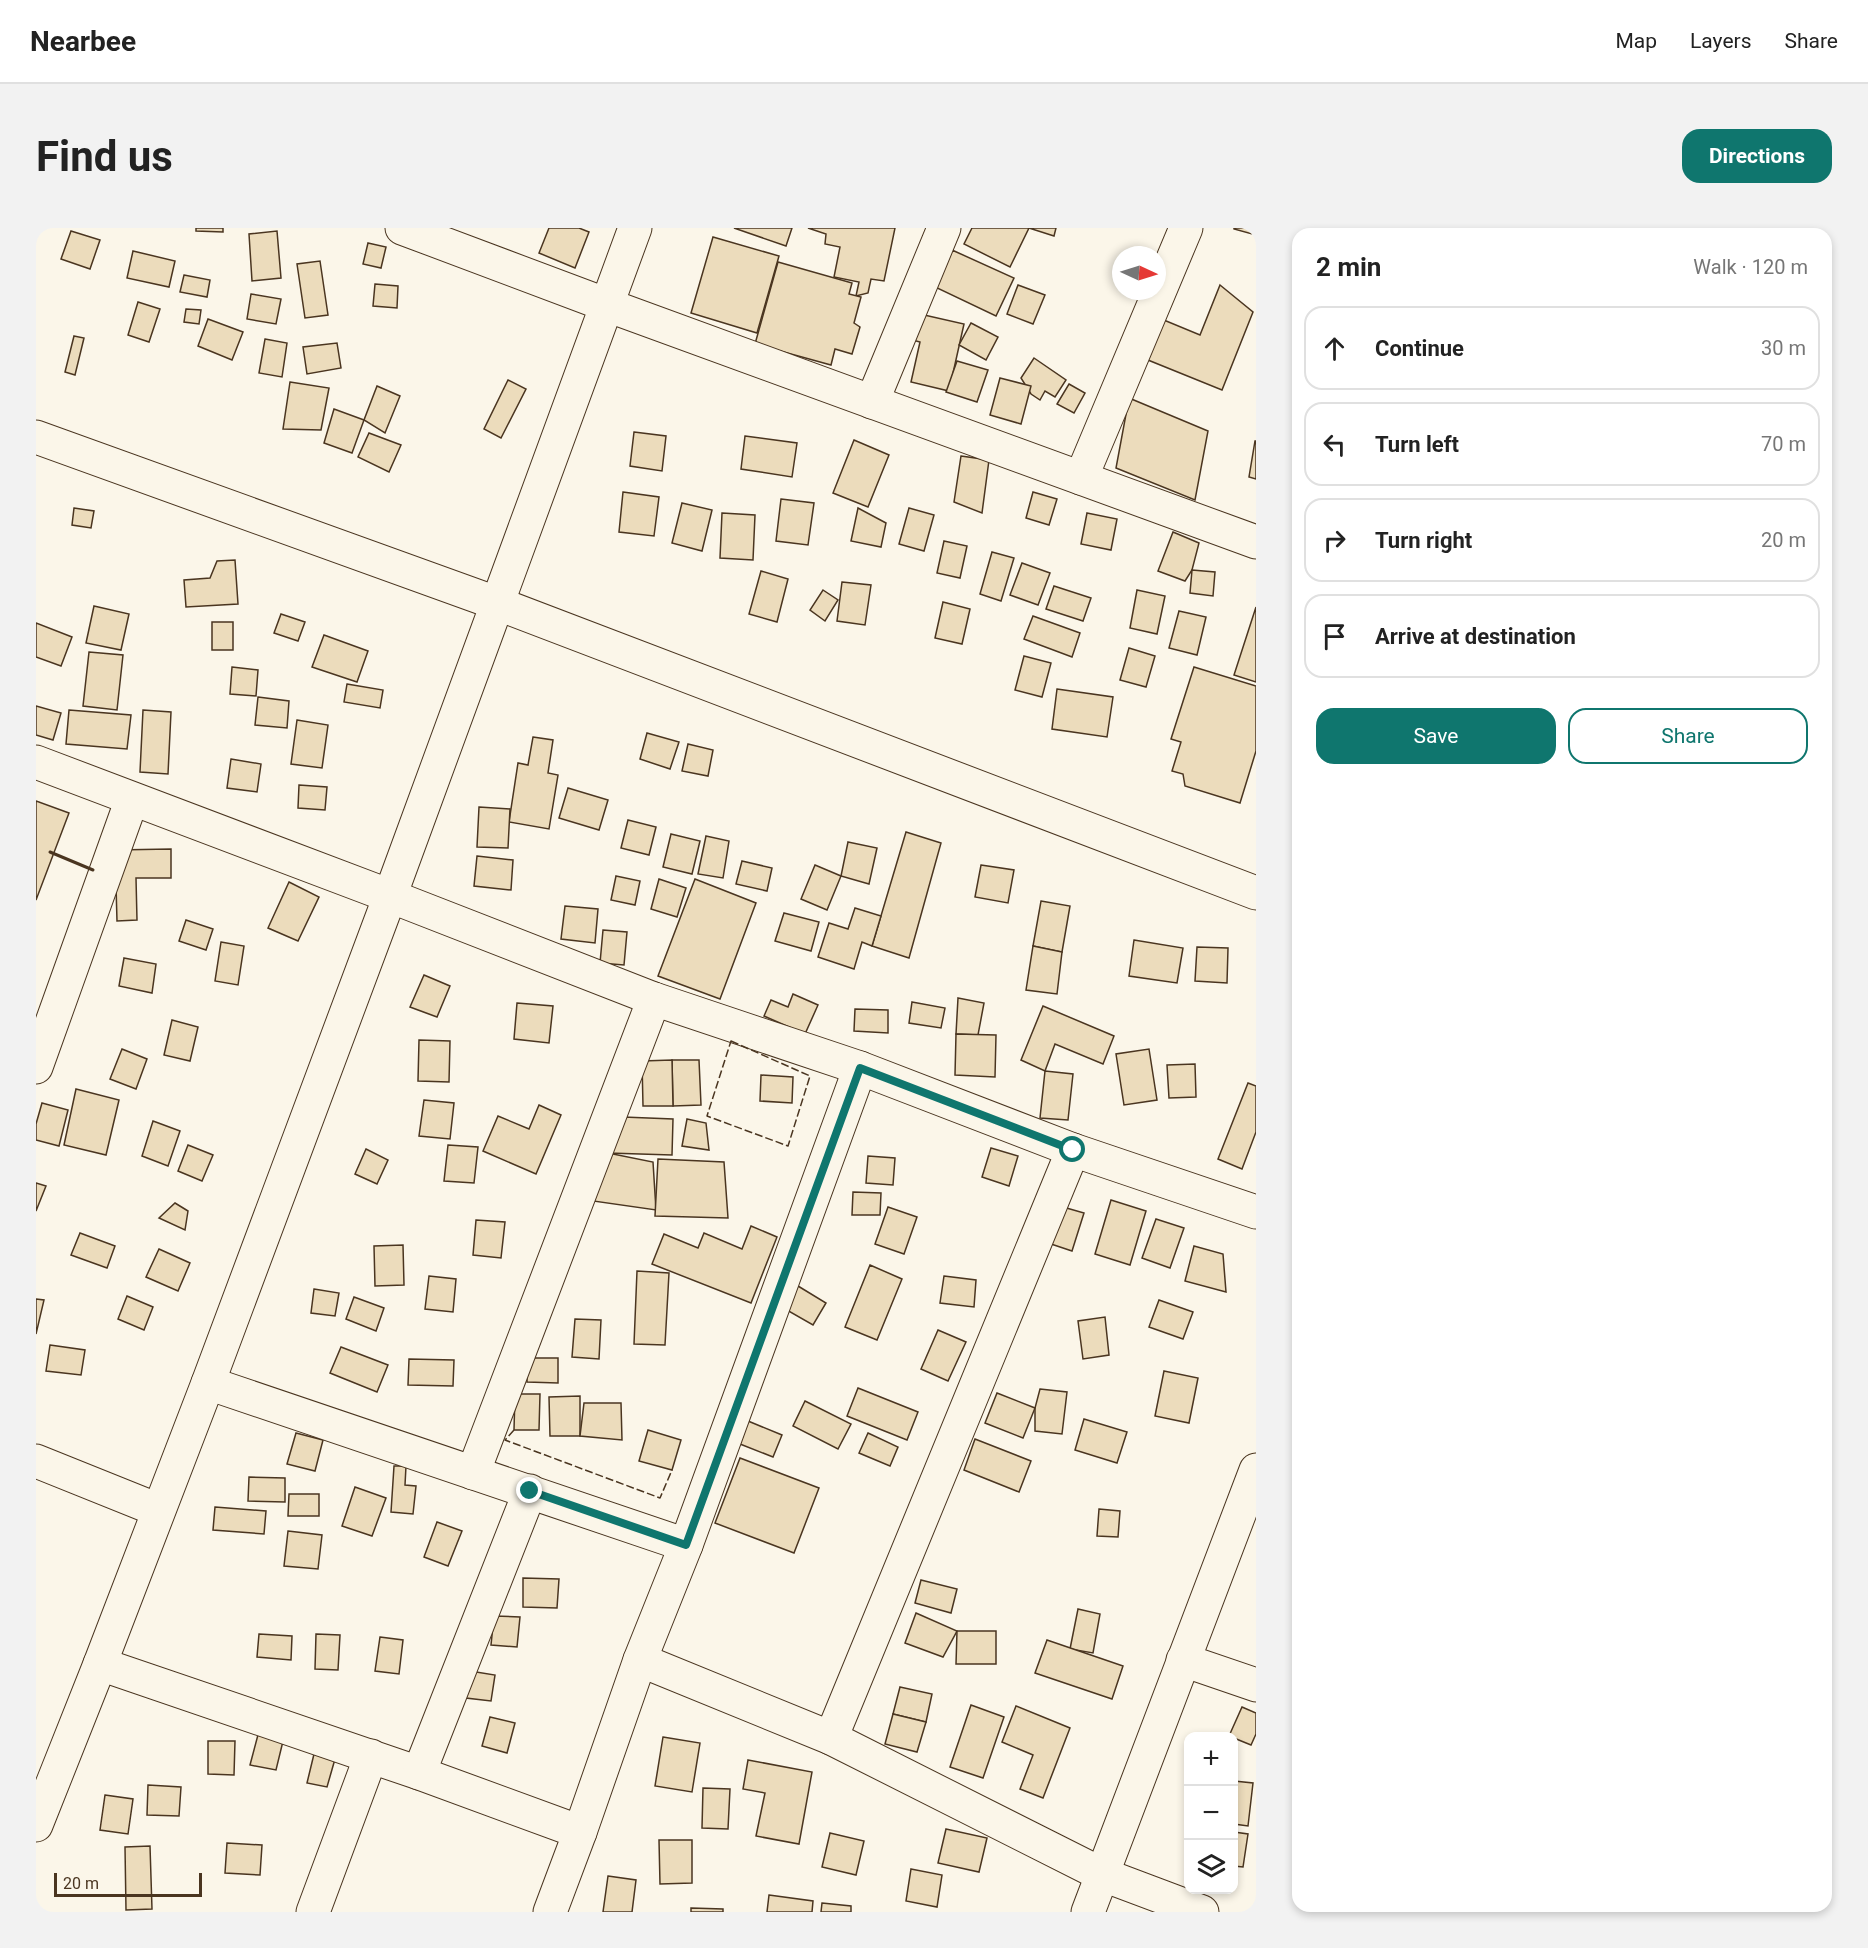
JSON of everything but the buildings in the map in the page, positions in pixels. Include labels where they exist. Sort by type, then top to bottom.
[{"type":"street","points":[[402,228],[1256,542]]},
{"type":"street","points":[[36,1825],[45,1770],[100,1664],[208,1383],[390,896],[635,228]]},
{"type":"street","points":[[872,402],[944,228]]},
{"type":"street","points":[[1081,478],[1186,228]]},
{"type":"street","points":[[36,437],[496,603],[1256,893]]},
{"type":"street","points":[[36,762],[654,999],[860,1068],[1073,1150],[1256,1212]]},
{"type":"street","points":[[36,1067],[132,799]]},
{"type":"street","points":[[473,1473],[654,999]]},
{"type":"street","points":[[550,1912],[640,1660],[686,1545],[860,1068]]},
{"type":"street","points":[[831,1738],[1073,1150]]},
{"type":"street","points":[[208,1383],[686,1545]]},
{"type":"street","points":[[36,1461],[158,1510]]},
{"type":"street","points":[[1088,1912],[1256,1470]]},
{"type":"street","points":[[419,1773],[530,1491]]},
{"type":"street","points":[[640,1660],[831,1738],[1101,1874],[1202,1912]]},
{"type":"street","points":[[1183,1660],[1256,1685]]},
{"type":"street","points":[[100,1664],[371,1756],[580,1832]]},
{"type":"street","points":[[313,1912],[371,1756]]},
{"type":"fence","points":[[731,1041],[810,1076],[788,1146],[707,1116],[731,1041]]},
{"type":"fence","points":[[514,1430],[505,1440],[660,1498],[672,1470]]},
{"type":"wall","points":[[50,852],[93,870]]},
{"type":"route","points":[[530,1491],[686,1545],[860,1068],[1073,1150]]}]
